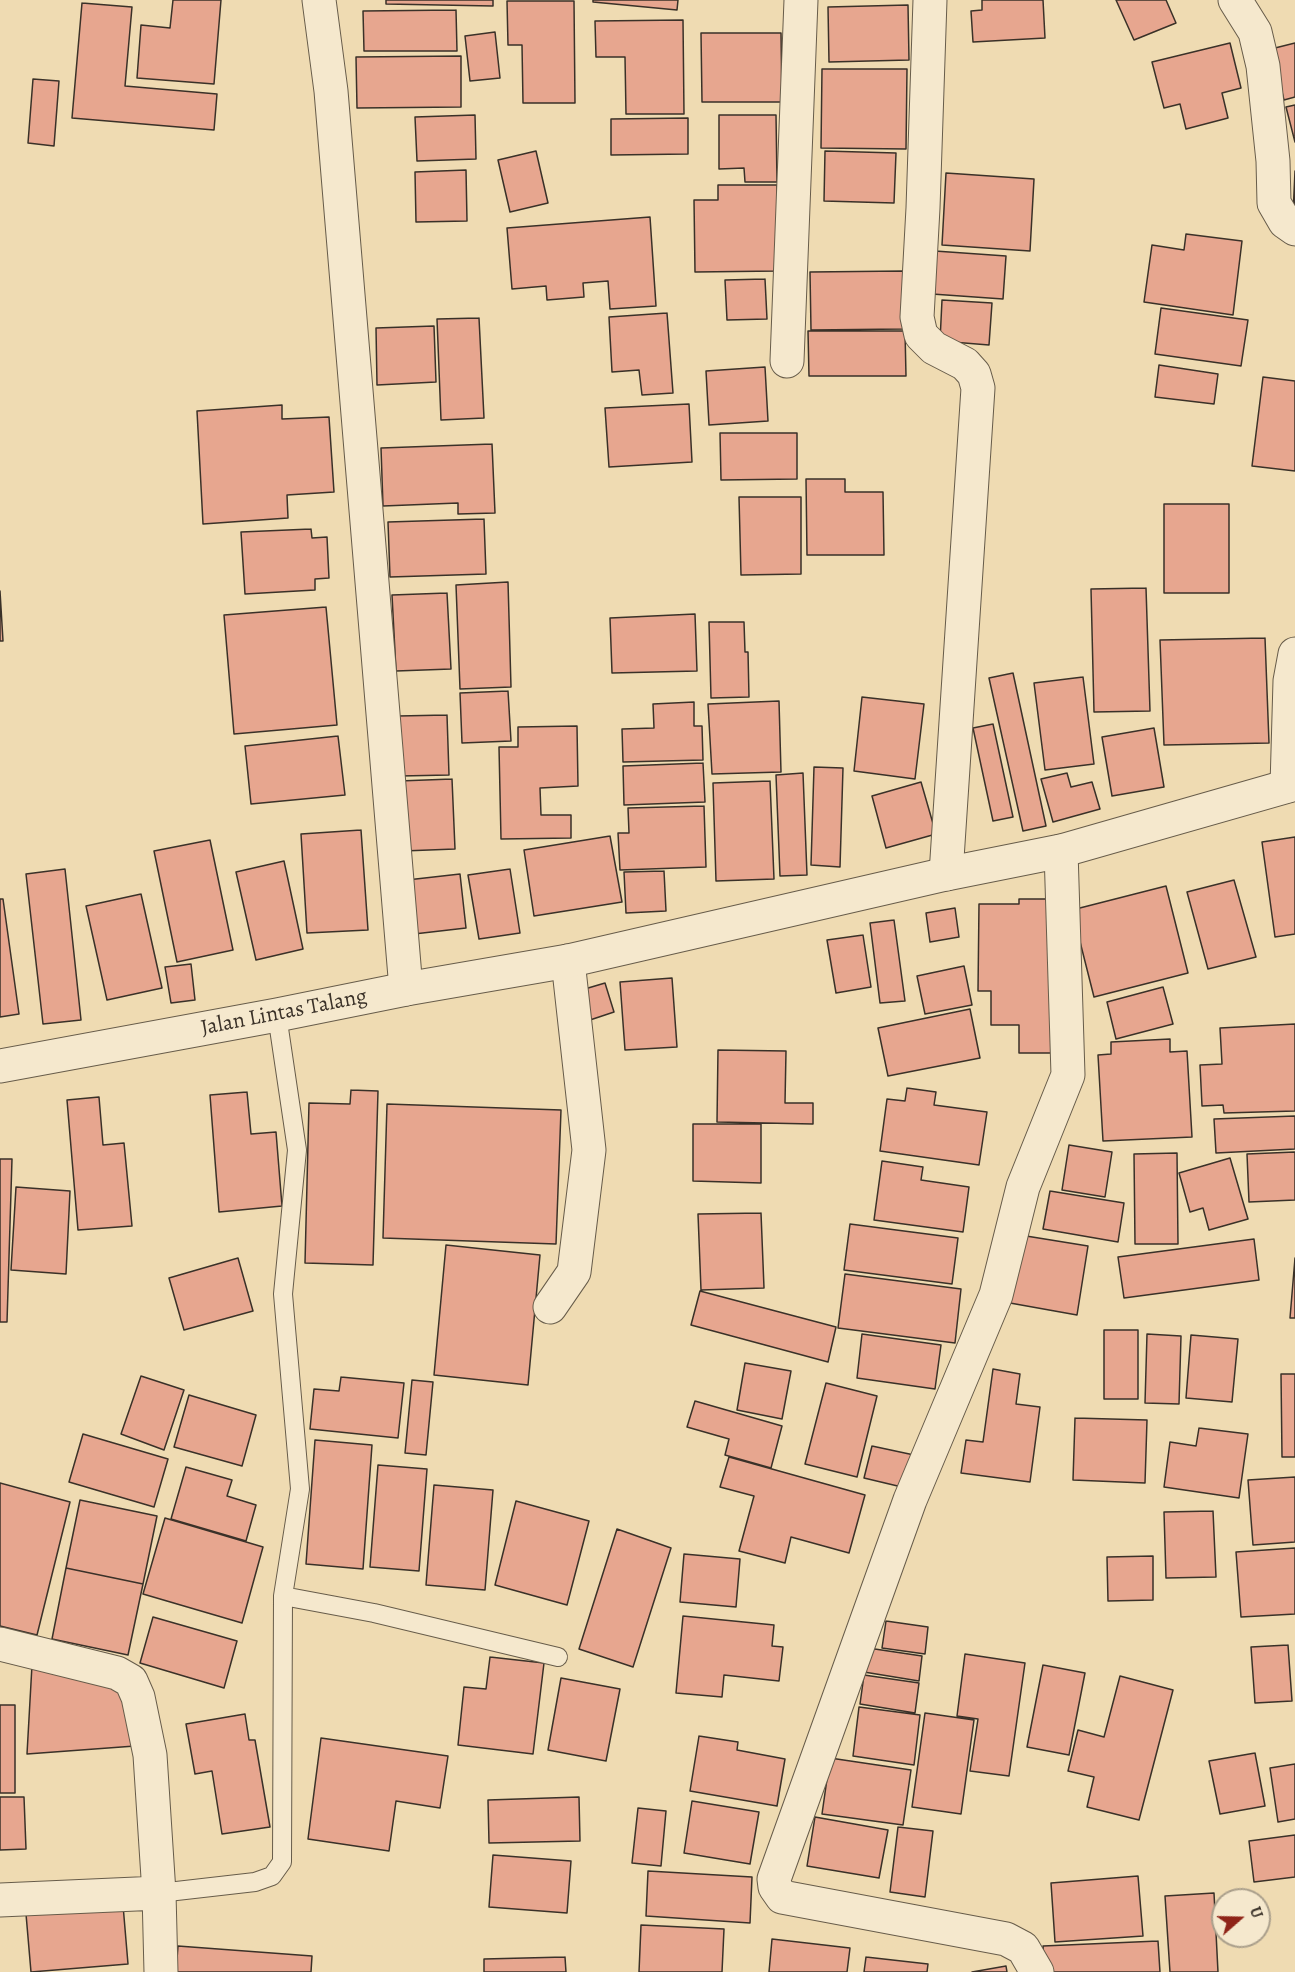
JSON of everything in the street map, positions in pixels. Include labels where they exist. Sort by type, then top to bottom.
[{"type":"street","points":[[320,0],[332,102],[405,989]]},
{"type":"street","points":[[787,361],[801,0]]},
{"type":"street","points":[[930,0],[917,317],[921,334],[934,348],[965,364],[974,374],[978,388],[946,874]]},
{"type":"street","points":[[1235,0],[1255,32],[1263,66],[1273,161],[1274,203],[1285,222],[1295,229]]},
{"type":"street","points":[[1291,785],[1290,681],[1295,654]]},
{"type":"street","name":"Jalan Lintas Talang","points":[[0,1066],[405,989],[568,961],[946,874],[1061,851],[1291,785]]},
{"type":"street","points":[[1037,1972],[1023,1948],[1006,1940],[782,1898],[775,1887],[774,1879],[910,1500],[996,1295],[1023,1186],[1068,1076],[1061,851]]},
{"type":"street","points":[[550,1307],[574,1272],[589,1150],[568,961]]},
{"type":"street","points":[[0,1644],[117,1673],[131,1681],[138,1697],[150,1755],[159,1893],[161,1972]]},
{"type":"street","points":[[0,1900],[159,1893]]},
{"type":"lane","points":[[159,1893],[255,1882],[272,1876],[282,1862],[283,1596],[300,1489],[283,1294],[297,1150],[277,1015]]},
{"type":"lane","points":[[283,1596],[374,1613],[558,1658]]},
{"type":"building","points":[[173,0],[221,0],[214,84],[137,78],[141,25],[170,28]]},
{"type":"building","points":[[386,0],[493,0],[493,6],[386,4]]},
{"type":"building","points":[[593,0],[678,0],[677,10],[593,2]]},
{"type":"building","points":[[982,0],[1043,0],[1045,38],[973,42],[971,11],[982,10]]},
{"type":"building","points":[[1116,0],[1166,0],[1176,23],[1134,40]]},
{"type":"building","points":[[507,1],[574,1],[575,103],[523,103],[522,45],[508,45]]},
{"type":"building","points":[[82,3],[132,7],[125,86],[217,94],[214,130],[72,118]]},
{"type":"building","points":[[908,5],[909,60],[829,62],[828,7]]},
{"type":"building","points":[[456,10],[457,51],[364,51],[363,11]]},
{"type":"building","points":[[683,20],[684,114],[626,114],[625,57],[596,57],[595,21]]},
{"type":"building","points":[[495,32],[500,78],[470,81],[465,36]]},
{"type":"building","points":[[701,33],[781,33],[782,102],[702,102]]},
{"type":"building","points":[[1230,43],[1241,88],[1222,93],[1228,118],[1186,129],[1180,104],[1164,108],[1152,62]]},
{"type":"building","points":[[1295,43],[1295,97],[1284,100],[1271,49]]},
{"type":"building","points":[[461,56],[461,107],[357,108],[356,57]]},
{"type":"building","points":[[822,69],[907,69],[906,149],[821,148]]},
{"type":"building","points":[[33,79],[59,81],[54,146],[28,143]]},
{"type":"building","points":[[1295,105],[1295,142],[1286,107]]},
{"type":"building","points":[[475,115],[476,159],[417,161],[415,117]]},
{"type":"building","points":[[719,115],[776,115],[777,182],[745,182],[744,168],[719,169]]},
{"type":"building","points":[[688,118],[688,154],[611,155],[611,119]]},
{"type":"building","points":[[536,151],[548,203],[510,212],[498,160]]},
{"type":"building","points":[[825,151],[896,153],[894,203],[824,201]]},
{"type":"building","points":[[466,170],[467,221],[416,222],[415,172]]},
{"type":"building","points":[[1295,171],[1295,215],[1293,215]]},
{"type":"building","points":[[946,173],[1034,179],[1030,251],[942,245]]},
{"type":"building","points":[[718,185],[777,185],[778,271],[695,272],[694,200],[718,200]]},
{"type":"building","points":[[650,217],[656,306],[610,309],[608,281],[583,283],[584,297],[547,300],[546,286],[512,289],[507,228]]},
{"type":"building","points":[[1186,234],[1242,241],[1233,315],[1144,302],[1152,245],[1184,250]]},
{"type":"building","points":[[935,251],[1006,256],[1003,299],[932,294]]},
{"type":"building","points":[[904,271],[904,329],[811,330],[810,272]]},
{"type":"building","points":[[765,279],[767,319],[727,320],[725,280]]},
{"type":"building","points":[[942,300],[992,303],[989,345],[940,341]]},
{"type":"building","points":[[1161,308],[1248,320],[1241,366],[1155,354]]},
{"type":"building","points":[[667,313],[673,393],[642,395],[639,370],[612,372],[609,317]]},
{"type":"building","points":[[479,318],[484,418],[441,420],[437,319]]},
{"type":"building","points":[[434,326],[436,382],[377,385],[376,328]]},
{"type":"building","points":[[808,331],[905,331],[906,376],[809,376]]},
{"type":"building","points":[[1159,365],[1218,374],[1214,404],[1155,397]]},
{"type":"building","points":[[765,367],[768,421],[709,425],[706,371]]},
{"type":"building","points":[[1263,377],[1295,381],[1295,471],[1252,466]]},
{"type":"building","points":[[689,404],[692,462],[609,467],[605,408]]},
{"type":"building","points":[[282,405],[282,419],[329,417],[334,492],[287,495],[288,518],[203,524],[197,411]]},
{"type":"building","points":[[720,433],[797,433],[797,479],[721,480]]},
{"type":"building","points":[[492,444],[495,513],[458,514],[458,503],[383,506],[381,448]]},
{"type":"building","points":[[806,479],[845,479],[845,492],[883,492],[884,555],[807,555]]},
{"type":"building","points":[[739,497],[801,497],[801,574],[741,575]]},
{"type":"building","points":[[1164,504],[1229,504],[1229,593],[1164,593]]},
{"type":"building","points":[[484,519],[486,574],[390,577],[388,522]]},
{"type":"building","points":[[311,529],[312,538],[327,537],[329,578],[315,579],[315,590],[245,594],[241,532]]},
{"type":"building","points":[[508,582],[511,687],[460,689],[456,585]]},
{"type":"building","points":[[1146,588],[1150,711],[1094,712],[1091,589]]},
{"type":"building","points":[[0,591],[3,641],[0,641]]},
{"type":"building","points":[[447,593],[451,669],[396,671],[392,595]]},
{"type":"building","points":[[326,607],[337,725],[234,734],[224,615]]},
{"type":"building","points":[[695,614],[697,671],[612,673],[610,618]]},
{"type":"building","points":[[709,622],[744,622],[745,652],[748,652],[749,697],[711,698]]},
{"type":"building","points":[[1265,638],[1269,743],[1164,745],[1160,640]]},
{"type":"building","points":[[1013,673],[1046,826],[1023,831],[989,678]]},
{"type":"building","points":[[1083,677],[1094,764],[1045,770],[1034,683]]},
{"type":"building","points":[[508,691],[511,741],[462,743],[460,693]]},
{"type":"building","points":[[862,697],[924,704],[915,779],[854,771]]},
{"type":"building","points":[[779,701],[781,772],[712,774],[708,704]]},
{"type":"building","points":[[694,702],[694,726],[702,726],[703,760],[623,762],[622,729],[654,728],[653,704]]},
{"type":"building","points":[[447,715],[449,775],[400,776],[398,716]]},
{"type":"building","points":[[993,724],[1013,817],[993,821],[973,728]]},
{"type":"building","points":[[577,726],[578,786],[540,788],[541,815],[571,815],[571,838],[501,839],[499,747],[518,747],[518,727]]},
{"type":"building","points":[[1154,728],[1164,787],[1112,796],[1102,737]]},
{"type":"building","points":[[338,736],[345,795],[251,804],[245,746]]},
{"type":"building","points":[[703,763],[705,802],[624,805],[623,766]]},
{"type":"building","points":[[814,767],[843,768],[840,867],[811,865]]},
{"type":"building","points":[[803,773],[807,875],[780,876],[776,775]]},
{"type":"building","points":[[1067,773],[1071,787],[1092,782],[1100,809],[1053,822],[1041,779]]},
{"type":"building","points":[[452,779],[455,849],[403,851],[399,781]]},
{"type":"building","points":[[770,781],[774,879],[716,881],[713,783]]},
{"type":"building","points":[[921,782],[936,834],[886,848],[872,796]]},
{"type":"building","points":[[704,806],[706,867],[620,870],[618,833],[629,833],[628,808]]},
{"type":"building","points":[[361,830],[368,930],[307,933],[301,834]]},
{"type":"building","points":[[610,836],[622,902],[534,916],[524,850]]},
{"type":"building","points":[[1295,837],[1295,934],[1275,937],[1262,842]]},
{"type":"building","points":[[210,840],[233,950],[177,962],[154,851]]},
{"type":"building","points":[[284,861],[303,949],[256,960],[236,872]]},
{"type":"building","points":[[65,869],[81,1020],[43,1024],[26,874]]},
{"type":"building","points":[[510,869],[520,933],[479,939],[468,875]]},
{"type":"building","points":[[664,871],[666,911],[626,913],[624,872]]},
{"type":"building","points":[[460,874],[466,928],[414,934],[407,880]]},
{"type":"building","points":[[1234,880],[1256,957],[1208,969],[1187,892]]},
{"type":"building","points":[[1166,886],[1188,973],[1094,997],[1072,910]]},
{"type":"building","points":[[141,894],[162,988],[107,1000],[86,906]]},
{"type":"building","points":[[0,899],[3,899],[19,1014],[0,1017]]},
{"type":"building","points":[[1019,899],[1053,899],[1053,1053],[1019,1053],[1019,1025],[991,1025],[991,991],[978,991],[979,904],[1019,904]]},
{"type":"building","points":[[955,908],[959,937],[930,942],[926,913]]},
{"type":"building","points":[[894,920],[905,1001],[880,1003],[870,923]]},
{"type":"building","points":[[863,935],[871,987],[836,993],[827,940]]},
{"type":"building","points":[[191,964],[195,1000],[171,1003],[165,967]]},
{"type":"building","points":[[964,966],[972,1005],[925,1014],[917,976]]},
{"type":"building","points":[[672,978],[677,1047],[625,1050],[620,982]]},
{"type":"building","points":[[605,983],[614,1012],[587,1021],[578,991]]},
{"type":"building","points":[[1163,987],[1173,1024],[1116,1039],[1107,1002]]},
{"type":"building","points":[[970,1009],[980,1058],[888,1076],[878,1028]]},
{"type":"building","points":[[1295,1024],[1295,1111],[1224,1113],[1223,1105],[1202,1106],[1200,1065],[1222,1064],[1220,1028]]},
{"type":"building","points":[[1170,1039],[1170,1052],[1187,1051],[1192,1137],[1103,1141],[1098,1055],[1111,1054],[1111,1042]]},
{"type":"building","points":[[718,1050],[786,1051],[785,1103],[813,1103],[813,1124],[717,1122]]},
{"type":"building","points":[[907,1088],[936,1092],[934,1105],[987,1112],[979,1165],[880,1151],[887,1099],[905,1101]]},
{"type":"building","points":[[351,1090],[378,1091],[373,1265],[305,1263],[309,1103],[350,1104]]},
{"type":"building","points":[[247,1092],[251,1134],[276,1132],[282,1206],[219,1212],[210,1095]]},
{"type":"building","points":[[99,1097],[103,1145],[124,1143],[132,1226],[78,1230],[67,1100]]},
{"type":"building","points":[[387,1104],[561,1110],[556,1244],[383,1238]]},
{"type":"building","points":[[1295,1116],[1295,1149],[1216,1153],[1214,1119]]},
{"type":"building","points":[[693,1124],[761,1124],[761,1183],[693,1181]]},
{"type":"building","points":[[1069,1145],[1112,1152],[1105,1197],[1062,1190]]},
{"type":"building","points":[[1295,1152],[1295,1200],[1249,1202],[1247,1154]]},
{"type":"building","points":[[1177,1153],[1178,1244],[1135,1244],[1134,1154]]},
{"type":"building","points":[[1230,1158],[1248,1219],[1209,1230],[1203,1208],[1190,1212],[1179,1173]]},
{"type":"building","points":[[0,1159],[12,1159],[7,1322],[0,1322]]},
{"type":"building","points":[[882,1161],[923,1167],[921,1180],[969,1187],[963,1232],[874,1220]]},
{"type":"building","points":[[16,1187],[70,1191],[66,1274],[11,1270]]},
{"type":"building","points":[[1050,1191],[1124,1203],[1118,1242],[1043,1229]]},
{"type":"building","points":[[761,1213],[764,1288],[701,1290],[698,1214]]},
{"type":"building","points":[[850,1224],[958,1238],[952,1284],[844,1270]]},
{"type":"building","points":[[1020,1235],[1088,1246],[1077,1315],[1010,1303]]},
{"type":"building","points":[[1254,1239],[1259,1280],[1124,1298],[1118,1257]]},
{"type":"building","points":[[446,1245],[540,1255],[528,1385],[434,1375]]},
{"type":"building","points":[[238,1258],[253,1311],[184,1330],[169,1278]]},
{"type":"building","points":[[1295,1258],[1295,1318],[1290,1318]]},
{"type":"building","points":[[845,1274],[961,1289],[955,1343],[838,1328]]},
{"type":"building","points":[[700,1291],[836,1327],[828,1362],[691,1325]]},
{"type":"building","points":[[1104,1330],[1138,1330],[1138,1399],[1104,1399]]},
{"type":"building","points":[[862,1334],[941,1345],[935,1389],[857,1378]]},
{"type":"building","points":[[1147,1334],[1181,1336],[1179,1404],[1145,1403]]},
{"type":"building","points":[[1191,1335],[1238,1339],[1232,1402],[1186,1398]]},
{"type":"building","points":[[745,1363],[791,1371],[782,1419],[737,1410]]},
{"type":"building","points":[[993,1369],[1020,1374],[1016,1404],[1040,1407],[1030,1482],[961,1473],[966,1440],[983,1442]]},
{"type":"building","points":[[1281,1374],[1295,1374],[1295,1457],[1282,1457]]},
{"type":"building","points":[[141,1376],[184,1390],[164,1450],[121,1434]]},
{"type":"building","points":[[341,1377],[404,1383],[398,1438],[310,1429],[314,1389],[339,1391]]},
{"type":"building","points":[[412,1380],[433,1382],[426,1455],[405,1453]]},
{"type":"building","points":[[826,1383],[877,1396],[857,1477],[805,1464]]},
{"type":"building","points":[[189,1395],[256,1415],[242,1466],[174,1447]]},
{"type":"building","points":[[695,1401],[782,1426],[771,1468],[725,1455],[729,1439],[687,1427]]},
{"type":"building","points":[[1075,1418],[1147,1420],[1145,1483],[1073,1480]]},
{"type":"building","points":[[1199,1428],[1248,1434],[1239,1498],[1164,1487],[1170,1442],[1196,1446]]},
{"type":"building","points":[[83,1434],[168,1459],[154,1507],[69,1482]]},
{"type":"building","points":[[315,1440],[372,1445],[363,1569],[306,1564]]},
{"type":"building","points":[[872,1446],[914,1455],[906,1488],[864,1478]]},
{"type":"building","points":[[729,1457],[865,1495],[849,1553],[791,1537],[785,1563],[739,1551],[754,1496],[720,1487]]},
{"type":"building","points":[[378,1465],[427,1469],[419,1571],[370,1567]]},
{"type":"building","points":[[186,1467],[232,1480],[227,1496],[256,1505],[246,1541],[171,1519]]},
{"type":"building","points":[[1295,1477],[1295,1542],[1253,1545],[1248,1480]]},
{"type":"building","points":[[0,1483],[70,1502],[37,1635],[0,1626]]},
{"type":"building","points":[[434,1485],[493,1490],[485,1590],[426,1585]]},
{"type":"building","points":[[80,1500],[157,1516],[143,1584],[66,1568]]},
{"type":"building","points":[[516,1501],[589,1521],[567,1605],[495,1585]]},
{"type":"building","points":[[1213,1511],[1216,1577],[1166,1578],[1164,1512]]},
{"type":"building","points":[[165,1518],[263,1547],[242,1623],[143,1594]]},
{"type":"building","points":[[617,1529],[671,1548],[633,1667],[579,1649]]},
{"type":"building","points":[[1295,1548],[1295,1614],[1241,1617],[1236,1552]]},
{"type":"building","points":[[684,1554],[740,1559],[736,1607],[680,1602]]},
{"type":"building","points":[[1153,1556],[1153,1600],[1108,1601],[1107,1557]]},
{"type":"building","points":[[66,1568],[143,1584],[128,1655],[52,1639]]},
{"type":"building","points":[[683,1616],[774,1625],[772,1646],[783,1647],[779,1681],[724,1675],[722,1697],[676,1693]]},
{"type":"building","points":[[153,1617],[237,1641],[224,1688],[140,1663]]},
{"type":"building","points":[[886,1621],[928,1627],[925,1654],[882,1648]]},
{"type":"building","points":[[1288,1645],[1292,1701],[1255,1703],[1251,1647]]},
{"type":"building","points":[[868,1648],[922,1656],[919,1681],[864,1672]]},
{"type":"building","points":[[965,1654],[1025,1663],[1009,1776],[970,1771],[978,1719],[957,1716]]},
{"type":"building","points":[[490,1657],[544,1663],[533,1754],[458,1745],[464,1687],[486,1689]]},
{"type":"building","points":[[32,1665],[123,1690],[135,1746],[27,1754]]},
{"type":"building","points":[[1043,1665],[1085,1673],[1069,1755],[1027,1747]]},
{"type":"building","points":[[864,1675],[919,1683],[915,1713],[860,1704]]},
{"type":"building","points":[[1120,1676],[1173,1690],[1139,1820],[1087,1807],[1094,1777],[1068,1771],[1078,1730],[1104,1737]]},
{"type":"building","points":[[561,1678],[620,1689],[606,1761],[548,1750]]},
{"type":"building","points":[[0,1705],[15,1705],[15,1793],[0,1793]]},
{"type":"building","points":[[859,1707],[920,1715],[914,1765],[853,1756]]},
{"type":"building","points":[[925,1713],[974,1720],[961,1814],[912,1807]]},
{"type":"building","points":[[245,1714],[249,1740],[255,1740],[270,1827],[222,1834],[212,1771],[195,1774],[186,1724]]},
{"type":"building","points":[[699,1736],[738,1742],[737,1750],[785,1759],[777,1806],[690,1791]]},
{"type":"building","points":[[321,1738],[448,1756],[440,1808],[396,1801],[389,1851],[308,1839]]},
{"type":"building","points":[[1255,1753],[1265,1806],[1220,1814],[1209,1761]]},
{"type":"building","points":[[830,1758],[911,1770],[903,1825],[822,1814]]},
{"type":"building","points":[[1295,1764],[1295,1819],[1278,1822],[1270,1768]]},
{"type":"building","points":[[0,1797],[24,1797],[26,1849],[0,1850]]},
{"type":"building","points":[[579,1797],[580,1841],[489,1843],[488,1800]]},
{"type":"building","points":[[692,1801],[759,1812],[750,1864],[684,1853]]},
{"type":"building","points":[[638,1808],[666,1811],[661,1866],[632,1863]]},
{"type":"building","points":[[815,1817],[888,1830],[879,1878],[807,1866]]},
{"type":"building","points":[[898,1827],[933,1831],[925,1897],[890,1892]]},
{"type":"building","points":[[1295,1835],[1295,1877],[1254,1882],[1249,1841]]},
{"type":"building","points":[[493,1855],[571,1861],[567,1913],[489,1907]]},
{"type":"building","points":[[648,1871],[752,1877],[750,1923],[646,1916]]},
{"type":"building","points":[[1138,1876],[1143,1936],[1055,1942],[1051,1883]]},
{"type":"building","points":[[1211,1893],[1211,1948],[1217,1948],[1218,1972],[1170,1972],[1165,1896]]},
{"type":"building","points":[[123,1905],[128,1964],[31,1972],[26,1914]]},
{"type":"building","points":[[641,1925],[724,1929],[722,1972],[639,1972]]},
{"type":"building","points":[[772,1939],[850,1948],[847,1972],[769,1972]]},
{"type":"building","points":[[1158,1941],[1160,1972],[1045,1972],[1043,1946]]},
{"type":"building","points":[[178,1946],[312,1956],[311,1972],[176,1972]]},
{"type":"building","points":[[565,1957],[566,1972],[484,1972],[484,1959]]},
{"type":"building","points":[[866,1957],[928,1964],[927,1972],[864,1972]]},
{"type":"building","points":[[1006,1966],[1007,1972],[972,1972]]}]
